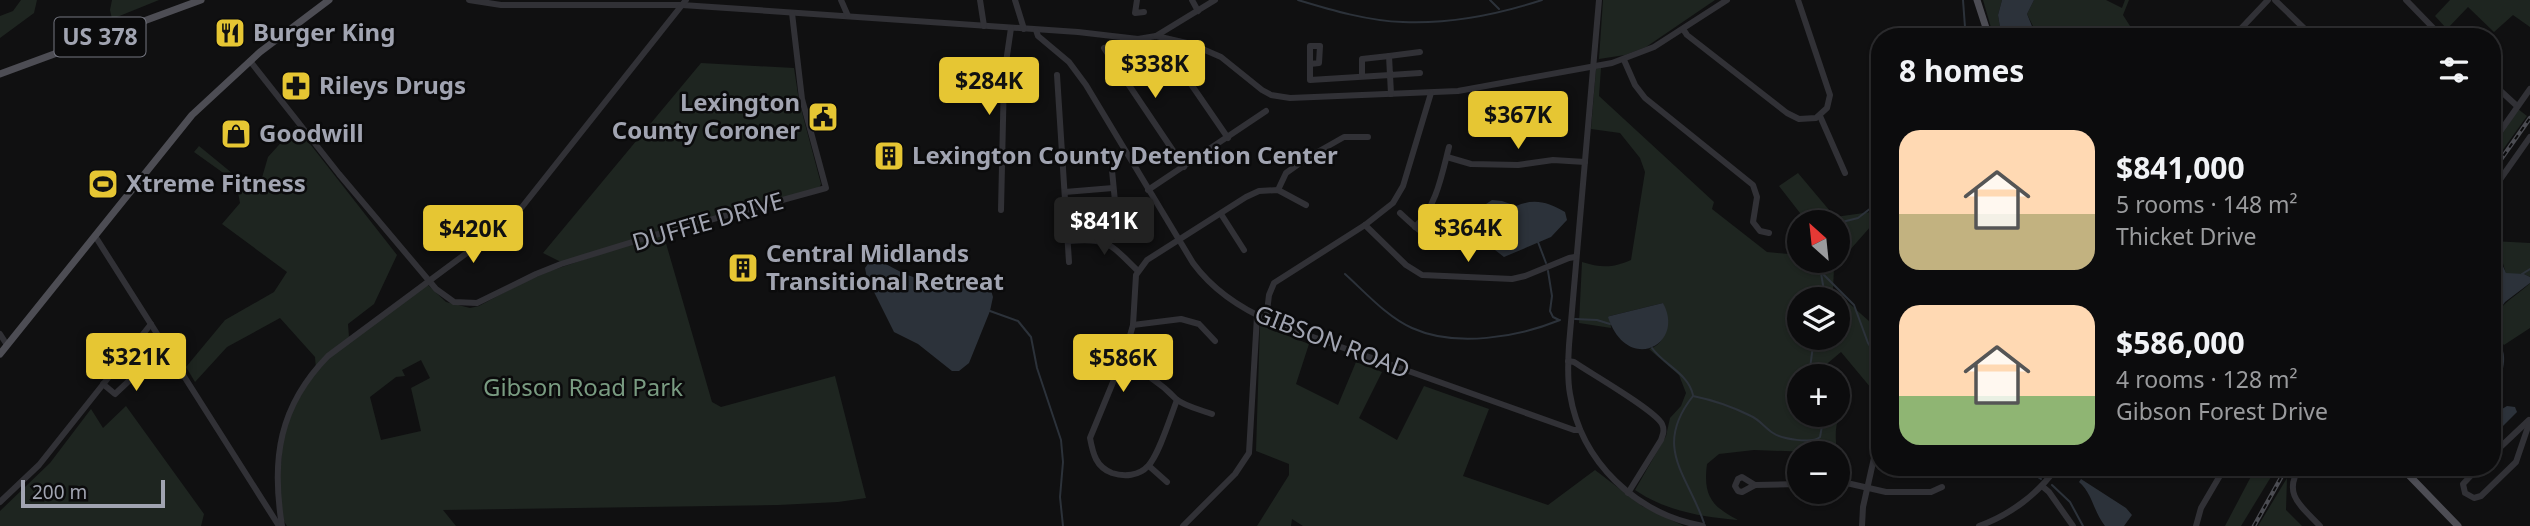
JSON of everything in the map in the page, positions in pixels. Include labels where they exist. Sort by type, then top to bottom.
[{"type":"main road","name":"US 378","points":[[0,74],[201,0]]},
{"type":"main road","points":[[0,354],[192,116],[250,61],[329,0]]},
{"type":"main road","points":[[1977,0],[1986,28]]},
{"type":"main road","points":[[2410,476],[2458,526]]},
{"type":"street","points":[[469,0],[501,5],[684,2],[792,13],[1138,39],[1156,36],[1215,0]]},
{"type":"street","points":[[841,0],[848,16]]},
{"type":"street","points":[[980,0],[984,26]]},
{"type":"street","points":[[1015,0],[1024,29]]},
{"type":"street","points":[[1137,0],[1135,13],[1143,12]]},
{"type":"street","points":[[1192,0],[1198,11]]},
{"type":"street","points":[[1599,0],[1575,257],[1568,361],[1570,395],[1580,430],[1598,461],[1628,493],[1653,510],[1703,526]]},
{"type":"street","points":[[1156,36],[1213,52],[1271,95],[1290,98],[1431,93],[1475,89],[1624,60],[1654,47],[1727,0]]},
{"type":"street","points":[[1683,29],[1706,50],[1795,118],[1807,120],[1820,116],[1827,108],[1830,91],[1798,0]]},
{"type":"street","points":[[2242,28],[2268,0]]},
{"type":"street","points":[[2275,0],[2304,28]]},
{"type":"street","points":[[2406,0],[2433,28]]},
{"type":"street","points":[[280,526],[277,489],[284,425],[295,399],[310,376],[328,356],[498,229],[522,207],[684,2]]},
{"type":"street","name":"DUFFIE DRIVE","points":[[429,281],[444,297],[454,302],[477,303],[561,264],[826,188],[802,99],[792,13]]},
{"type":"street","points":[[1001,210],[1004,76],[1011,28]]},
{"type":"street","name":"GIBSON ROAD","points":[[1035,30],[1076,72],[1179,242],[1205,278],[1266,320],[1580,430]]},
{"type":"street","points":[[1104,48],[1184,167]]},
{"type":"street","points":[[1362,76],[1362,59],[1420,52]]},
{"type":"street","points":[[1389,56],[1391,94]]},
{"type":"street","points":[[1173,58],[1227,138]]},
{"type":"street","points":[[1624,60],[1635,85],[1645,98],[1759,190],[1753,222],[1760,231],[1769,233]]},
{"type":"street","points":[[250,61],[429,281]]},
{"type":"street","points":[[1310,64],[1310,97]]},
{"type":"street","points":[[1310,80],[1420,73]]},
{"type":"street","points":[[1057,75],[1069,262]]},
{"type":"street","points":[[2501,130],[2530,89]]},
{"type":"street","points":[[2501,91],[2518,106]]},
{"type":"street","points":[[1266,320],[1269,295],[1274,283],[1365,225],[1389,207],[1400,192],[1431,93]]},
{"type":"street","points":[[1149,190],[1266,111]]},
{"type":"street","points":[[1820,116],[1845,173]]},
{"type":"street","points":[[1279,190],[1290,169],[1307,158],[1344,137],[1368,137]]},
{"type":"street","points":[[2501,178],[2530,138]]},
{"type":"street","points":[[1415,227],[1430,208],[1449,147]]},
{"type":"street","points":[[1447,158],[1471,164],[1518,165],[1553,160],[1585,162]]},
{"type":"street","points":[[1111,160],[1117,222]]},
{"type":"street","points":[[1065,192],[1113,188]]},
{"type":"street","points":[[1177,400],[1149,466],[1122,476],[1104,470],[1093,456],[1090,438],[1133,325],[1133,298],[1138,271],[1147,260],[1252,193],[1279,190],[1306,205]]},
{"type":"street","points":[[1400,213],[1437,243],[1480,247]]},
{"type":"street","points":[[1221,214],[1244,250]]},
{"type":"street","points":[[1365,225],[1411,268],[1425,275],[1512,279],[1575,257]]},
{"type":"street","points":[[95,236],[280,526]]},
{"type":"street","points":[[1069,241],[1092,239],[1111,245],[1138,271]]},
{"type":"street","points":[[1183,526],[1238,470],[1248,453],[1257,316]]},
{"type":"street","points":[[1133,325],[1181,319],[1199,324],[1215,341]]},
{"type":"street","points":[[0,502],[39,465],[151,324]]},
{"type":"street","points":[[0,334],[7,345]]},
{"type":"street","points":[[103,384],[115,394],[165,347]]},
{"type":"street","points":[[1568,361],[1650,412],[1662,424],[1664,431],[1661,440],[1628,493]]},
{"type":"street","points":[[1121,362],[1144,371],[1177,400],[1212,415]]},
{"type":"street","points":[[2501,446],[2530,420]]},
{"type":"street","points":[[2471,476],[2463,484],[2465,493],[2474,498],[2482,496],[2515,464],[2530,420]]},
{"type":"street","points":[[1149,466],[1167,482]]},
{"type":"street","points":[[1862,526],[1871,471]]},
{"type":"street","points":[[1983,525],[2011,510],[2042,486],[2050,476]]},
{"type":"street","points":[[2196,526],[2200,508],[2220,476]]},
{"type":"street","points":[[2294,476],[2292,490],[2298,502],[2320,526]]},
{"type":"street","points":[[1755,485],[1787,484]]},
{"type":"street","points":[[1850,484],[1886,492],[1931,492],[1942,487]]},
{"type":"street","points":[[2042,486],[2073,526]]},
{"type":"green space","points":[[21,0],[37,0],[34,13],[0,38],[0,16],[13,11]]},
{"type":"green space","points":[[112,0],[159,0],[112,19]]},
{"type":"green space","points":[[1603,0],[1715,0],[1646,47],[1625,55],[1599,59]]},
{"type":"green space","points":[[1983,0],[2002,0],[1998,15],[2000,27],[1991,28]]},
{"type":"green space","points":[[2034,0],[2106,0],[2122,8],[2125,0],[2129,0],[2123,15],[2131,28],[2033,28],[2027,14]]},
{"type":"green space","points":[[2450,0],[2530,0],[2530,27],[2513,15],[2498,28],[2490,28],[2468,7],[2448,28],[2435,16]]},
{"type":"green space","points":[[701,63],[794,68],[799,101],[821,184],[819,188],[561,262],[543,253]]},
{"type":"green space","points":[[1601,68],[1599,96],[1714,202],[1712,209],[1767,252],[1787,254],[1787,273],[1834,273],[1833,287],[1787,287],[1787,350],[1850,350],[1850,304],[1871,323],[1871,388],[1841,352],[1827,364],[1787,364],[1787,427],[1837,427],[1836,441],[1787,441],[1787,451],[1754,450],[1719,454],[1707,464],[1706,484],[1711,498],[1721,510],[1738,520],[1685,512],[1659,503],[1635,490],[1666,436],[1670,418],[1681,406],[1686,393],[1679,375],[1649,349],[1656,346],[1665,330],[1663,303],[1610,316],[1611,328],[1579,323],[1582,262],[1607,266],[1631,260],[1645,172],[1640,158],[1620,133],[1591,129],[1596,69]]},
{"type":"green space","points":[[2518,109],[2527,116],[2501,152],[2501,134]]},
{"type":"green space","name":"Gibson Road Park","points":[[296,126],[397,255],[374,304],[348,324],[349,337],[428,285],[446,302],[470,308],[550,271],[663,233],[712,402],[721,407],[835,376],[866,498],[778,505],[443,510],[456,526],[287,526],[280,515],[278,503],[284,425],[316,369],[315,357],[280,318],[227,347],[195,382],[186,367],[225,320],[274,292],[287,272],[222,224],[240,203],[236,182],[194,152],[199,146],[249,187],[261,181],[268,157]],"holes":[[[421,360],[430,378],[411,388],[421,431],[381,440],[370,397],[396,377],[405,376],[402,370]]]},
{"type":"green space","points":[[1798,173],[1829,210],[1798,210],[1779,186]]},
{"type":"green space","points":[[1871,212],[1871,226],[1850,250],[1850,215]]},
{"type":"green space","points":[[2501,241],[2530,243],[2530,277],[2524,274],[2506,274]]},
{"type":"green space","points":[[2530,283],[2530,328],[2504,345],[2501,341],[2501,308]]},
{"type":"green space","points":[[1260,325],[1309,344],[1296,384],[1338,405],[1356,362],[1382,372],[1359,418],[1397,440],[1424,386],[1489,409],[1463,476],[1548,505],[1595,470],[1642,506],[1684,526],[1303,526],[1292,519],[1291,526],[1257,526],[1289,475],[1289,464],[1256,451]]},
{"type":"green space","points":[[126,406],[204,514],[201,526],[0,526],[0,511],[50,463],[91,409],[103,428]]},
{"type":"green space","points":[[2251,476],[2272,476],[2241,526],[2225,526]]},
{"type":"green space","points":[[2287,478],[2286,510],[2302,526],[2258,526]]},
{"type":"shaded area","points":[[2002,0],[2034,0],[2027,14],[2033,28],[1997,28],[2000,27],[1998,15]]},
{"type":"shaded area","points":[[1492,200],[1516,206],[1529,202],[1547,204],[1565,212],[1567,220],[1551,237],[1504,257],[1495,250],[1485,212],[1486,204]]},
{"type":"shaded area","points":[[873,257],[925,281],[945,283],[977,278],[988,280],[993,297],[990,311],[969,363],[959,371],[952,371],[918,344],[894,332],[867,278],[865,268]]},
{"type":"shaded area","points":[[2501,262],[2506,273],[2530,277],[2530,283],[2501,308]]},
{"type":"shaded area","points":[[1663,303],[1668,318],[1667,331],[1661,341],[1651,348],[1640,349],[1628,345],[1617,335],[1608,317],[1610,316]]},
{"type":"shaded area","points":[[2503,351],[2504,361],[2501,374]]},
{"type":"shaded area","points":[[2507,406],[2515,407],[2517,412],[2501,428],[2501,410]]},
{"type":"shaded area","points":[[2081,479],[2126,508],[2132,515],[2124,526],[2105,526],[2079,482]]},
{"type":"waterway","points":[[1298,0],[1363,17],[1420,22],[1474,17],[1542,0]]},
{"type":"waterway","points":[[1490,0],[1499,9]]},
{"type":"waterway","points":[[1963,0],[1965,27]]},
{"type":"waterway","points":[[1850,220],[1858,218],[1871,208]]},
{"type":"waterway","points":[[1538,242],[1546,263]]},
{"type":"waterway","points":[[2522,274],[2530,269]]},
{"type":"waterway","points":[[1548,271],[1552,296],[1550,311],[1553,317],[1559,320]]},
{"type":"waterway","points":[[1821,273],[1823,287]]},
{"type":"waterway","points":[[1822,273],[1854,305],[1871,348]]},
{"type":"waterway","points":[[1345,274],[1394,317],[1429,334],[1448,338],[1487,338],[1525,331],[1560,320]]},
{"type":"waterway","points":[[990,311],[1018,321],[1031,337],[1037,368],[1061,440],[1063,462],[1060,497],[1063,526]]},
{"type":"waterway","points":[[1575,319],[1597,320],[1610,324]]},
{"type":"waterway","points":[[1652,348],[1681,375],[1693,395]]},
{"type":"waterway","points":[[1811,364],[1812,350]]},
{"type":"waterway","points":[[1693,396],[1737,410],[1754,418],[1777,435],[1790,439],[1816,439],[1820,437],[1822,427]]},
{"type":"waterway","points":[[1693,396],[1681,414],[1675,431],[1674,446],[1677,461],[1704,523]]},
{"type":"waterway","points":[[2036,476],[2041,479]]},
{"type":"waterway","points":[[2052,485],[2070,502],[2083,526]]},
{"type":"railway","points":[[2501,159],[2530,118]]},
{"type":"railway","points":[[2254,526],[2282,476]]},
{"type":"place","name":"Burger King","points":[[230,33]]},
{"type":"place","name":"Rileys Drugs","points":[[296,86]]},
{"type":"place","name":"Lexington County Coroner","points":[[823,117]]},
{"type":"place","name":"Goodwill","points":[[236,134]]},
{"type":"place","name":"Lexington County Detention Center","points":[[889,156]]},
{"type":"place","name":"Xtreme Fitness","points":[[103,184]]},
{"type":"place","name":"Central Midlands Transitional Retreat","points":[[743,268]]}]
